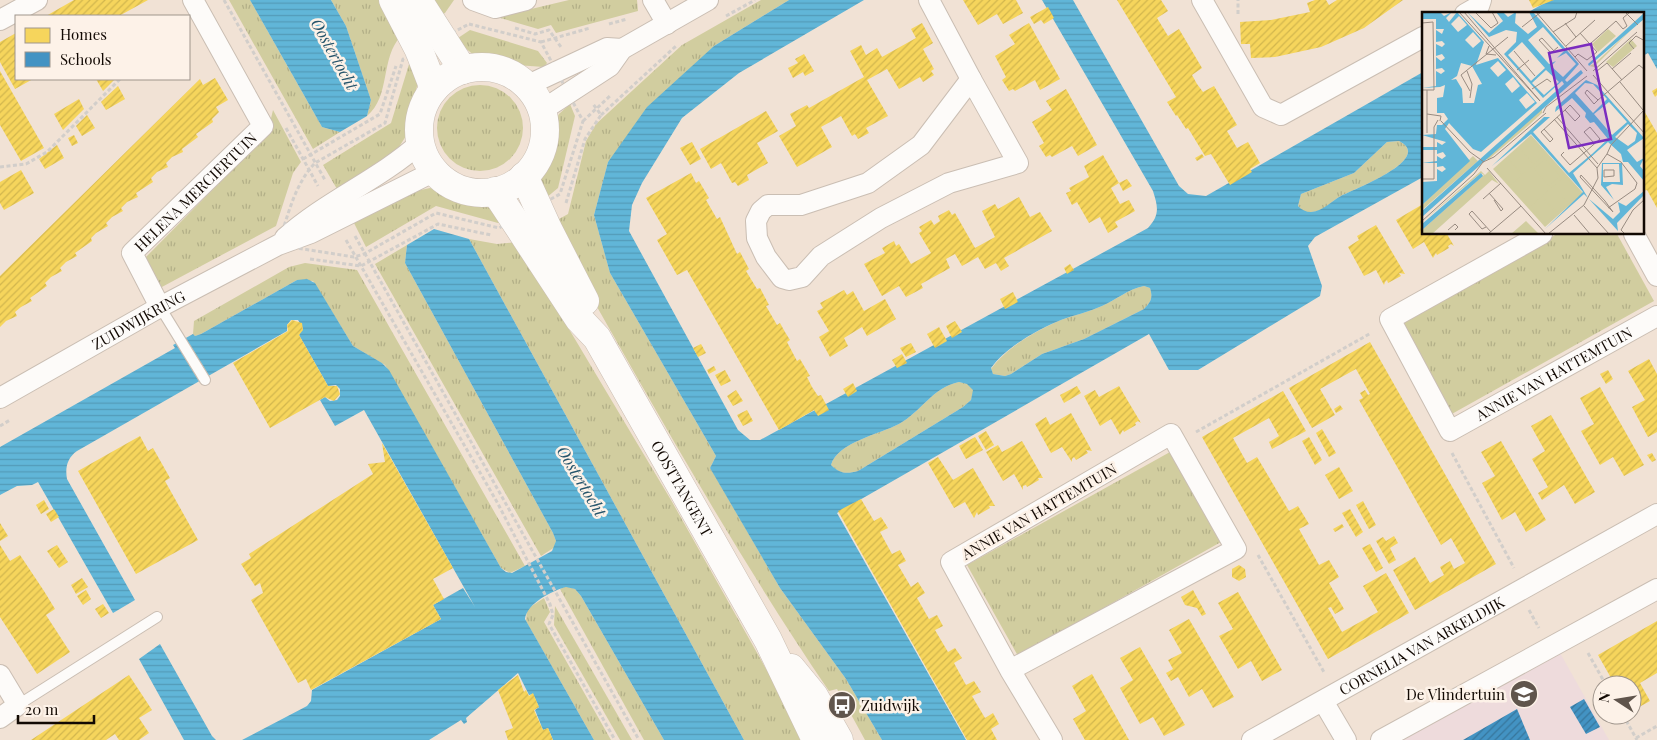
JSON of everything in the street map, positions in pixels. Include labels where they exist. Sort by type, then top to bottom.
[{"type":"main road","points":[[393,0],[434,88]]},
{"type":"main road","points":[[418,0],[463,70]]},
{"type":"main road","points":[[487,67],[506,72],[526,86],[535,96],[541,111],[544,136],[539,156],[524,176],[511,186],[495,192],[474,193],[456,188],[440,178],[425,176],[428,164],[411,151],[424,105],[434,88],[450,76],[463,70],[487,67]]},
{"type":"main road","name":"OOSTTANGENT","points":[[524,176],[548,229],[590,311],[597,338]]},
{"type":"main road","name":"OOSTTANGENT","points":[[495,192],[579,319],[597,338],[768,640],[816,740]]},
{"type":"main road","name":"OOSTTANGENT","points":[[768,640],[814,696],[839,740]]},
{"type":"street","points":[[2,16],[37,0]]},
{"type":"street","name":"HELENA MERCIERTUIN","points":[[160,307],[132,253],[263,126],[193,0]]},
{"type":"street","points":[[473,0],[495,8],[526,0]]},
{"type":"street","points":[[653,0],[667,24]]},
{"type":"street","points":[[541,111],[610,66],[622,49],[708,0]]},
{"type":"street","points":[[929,0],[1018,163],[949,183],[881,218],[821,256],[802,277],[789,280],[782,278],[766,257],[757,238],[756,221],[761,211],[768,205],[801,205],[868,183],[921,145],[971,79]]},
{"type":"street","points":[[1202,0],[1263,108],[1281,115],[1422,38]]},
{"type":"street","points":[[1468,12],[1479,6],[1481,0]]},
{"type":"street","points":[[526,86],[607,48],[622,49]]},
{"type":"street","name":"ZUIDWIJKRING","points":[[0,398],[160,307],[278,245],[305,220],[358,188],[411,151]]},
{"type":"street","name":"ZUIDWIJKRING","points":[[331,204],[366,206],[425,176]]},
{"type":"street","points":[[1450,431],[1390,319],[1540,235]]},
{"type":"street","points":[[1635,235],[1657,276]]},
{"type":"street","name":"ANNIE VAN HATTEMTUIN","points":[[1450,431],[1657,316]]},
{"type":"street","name":"ANNIE VAN HATTEMTUIN","points":[[1052,740],[1010,670],[951,562],[1171,434],[1176,444]]},
{"type":"street","points":[[1010,670],[1236,549],[1176,444]]},
{"type":"street","name":"CORNELIA VAN ARKELDIJK","points":[[1252,740],[1657,514]]},
{"type":"street","points":[[1380,740],[1657,589]]},
{"type":"street","points":[[0,675],[18,704],[0,718]]},
{"type":"street","name":"CORNELIA VAN ARKELDIJK","points":[[1330,698],[1346,740]]},
{"type":"lane","points":[[160,307],[205,380]]},
{"type":"lane","points":[[18,704],[157,617]]},
{"type":"path","points":[[224,0],[311,154],[354,257],[497,502],[550,604],[553,615],[549,624],[615,740]]},
{"type":"path","points":[[723,17],[754,0]]},
{"type":"path","points":[[451,33],[469,24],[541,42],[551,60]]},
{"type":"path","points":[[601,115],[678,45]]},
{"type":"path","points":[[303,158],[380,114],[402,48],[413,46]]},
{"type":"path","points":[[315,163],[386,123],[403,58],[413,46]]},
{"type":"path","points":[[0,167],[26,164],[47,152],[119,80]]},
{"type":"path","points":[[546,202],[560,194],[583,121],[574,104]]},
{"type":"path","points":[[285,125],[331,204]]},
{"type":"path","points":[[364,254],[436,213],[499,228],[506,224]]},
{"type":"path","points":[[354,234],[639,740]]},
{"type":"path","points":[[1176,444],[1391,322]]},
{"type":"path","points":[[1450,431],[1449,448],[1522,590]]},
{"type":"path","points":[[1236,549],[1258,554],[1330,698]]},
{"type":"path","name":"CORNELIA VAN ARKELDIJK","points":[[1522,590],[1550,647]]},
{"type":"path","points":[[1576,634],[1600,675]]},
{"type":"path","points":[[1629,725],[1637,739],[1657,726]]},
{"type":"shaded area","name":"De Vlindertuin","points":[[1555,644],[1592,710],[1592,725],[1601,725],[1609,740],[1381,740]]},
{"type":"green space","points":[[229,0],[250,0],[322,127],[340,132],[313,149]]},
{"type":"green space","points":[[331,0],[387,0],[401,36],[394,45],[390,55],[379,98],[367,116],[371,100],[346,26]]},
{"type":"green space","points":[[424,0],[454,0],[445,13],[434,19]]},
{"type":"green space","points":[[569,0],[637,0],[638,11],[556,33],[551,25],[538,29],[497,17]]},
{"type":"green space","points":[[761,0],[789,0],[714,46],[608,162],[594,215],[610,273],[716,456],[710,468],[780,588],[846,679],[882,740],[865,740],[837,689],[829,691],[791,634],[685,460],[550,224],[568,214],[586,141],[596,124],[682,45]]},
{"type":"green space","points":[[470,30],[538,51],[547,63],[544,67],[516,65],[475,56],[464,47],[458,38]]},
{"type":"green space","points":[[410,61],[419,77],[406,136],[395,153],[337,189],[323,165],[391,123]]},
{"type":"green space","points":[[480,85],[496,88],[504,92],[516,104],[520,112],[523,128],[520,144],[516,152],[504,164],[496,168],[480,171],[464,168],[456,164],[444,152],[440,144],[437,128],[440,112],[444,104],[456,92],[464,88]]},
{"type":"green space","points":[[570,104],[575,116],[558,188],[546,198],[541,191],[540,174],[553,125],[559,114]]},
{"type":"green space","points":[[273,110],[301,162],[293,173],[276,226],[160,288],[144,259],[267,135]]},
{"type":"green space","points":[[1399,141],[1407,148],[1407,156],[1388,173],[1341,196],[1316,212],[1307,212],[1298,206],[1301,194],[1354,173],[1387,142]]},
{"type":"green space","points":[[430,188],[458,197],[481,201],[504,221],[498,223],[436,206],[366,247],[353,221],[416,191]]},
{"type":"green space","points":[[1555,235],[1618,235],[1654,301],[1450,415],[1398,323]]},
{"type":"green space","points":[[469,239],[497,244],[517,242],[671,500],[806,740],[744,740]]},
{"type":"green space","points":[[407,245],[405,263],[553,533],[556,541],[555,547],[541,556],[375,264]]},
{"type":"green space","points":[[305,263],[357,270],[525,566],[510,573],[501,568],[385,365],[353,346],[313,281],[297,280],[201,334],[195,336],[193,334],[194,321],[289,267]]},
{"type":"green space","points":[[1144,286],[1150,288],[1151,297],[1150,302],[1144,309],[1084,339],[1042,354],[1011,374],[1005,376],[993,374],[991,369],[1005,353],[1033,334],[1061,320],[1102,306]]},
{"type":"green space","points":[[959,382],[968,384],[974,390],[971,400],[963,407],[858,471],[843,472],[831,465],[835,457],[842,450],[860,440],[899,424],[934,394]]},
{"type":"green space","points":[[1170,452],[1221,542],[1018,656],[967,565]]},
{"type":"green space","points":[[566,586],[575,589],[581,596],[664,740],[644,740],[560,589]]},
{"type":"green space","points":[[544,598],[550,612],[544,622],[611,740],[594,740],[526,621],[527,609]]},
{"type":"green space","points":[[555,606],[632,740],[620,740],[554,625]]},
{"type":"water","name":"Oostertocht","points":[[250,0],[331,0],[346,26],[371,100],[367,116],[340,132],[322,127]]},
{"type":"water","points":[[789,0],[864,0],[739,73],[682,118],[642,183],[632,205],[629,231],[738,430],[750,440],[760,440],[1148,228],[1155,219],[1157,211],[1153,191],[1042,0],[1073,0],[1179,186],[1188,194],[1206,196],[1422,73],[1422,178],[1315,237],[1308,246],[1322,286],[1320,296],[1198,370],[1169,370],[1149,334],[837,513],[966,740],[882,740],[846,679],[780,588],[710,468],[716,456],[610,273],[594,215],[608,162],[647,107],[714,46]],"holes":[[[1399,141],[1407,148],[1407,156],[1388,173],[1341,196],[1324,208],[1307,212],[1298,206],[1301,194],[1354,173],[1387,142]],[[1144,286],[1150,288],[1151,295],[1151,300],[1144,309],[1084,339],[1042,354],[1011,374],[1005,376],[993,374],[991,368],[997,360],[1013,346],[1032,334],[1061,320],[1102,306],[1127,292]],[[959,382],[967,384],[973,390],[971,400],[963,407],[858,471],[844,472],[837,470],[831,465],[835,457],[842,450],[860,440],[899,424],[934,394]]]},
{"type":"water","points":[[1550,0],[1657,0],[1657,69],[1648,53],[1644,55],[1644,12],[1529,12]]},
{"type":"water","name":"Oostertocht","points":[[434,229],[469,239],[744,740],[664,740],[581,596],[575,589],[566,587],[541,598],[530,608],[525,619],[594,740],[553,740],[548,728],[543,730],[535,710],[539,707],[533,694],[529,695],[518,673],[466,718],[467,722],[464,724],[461,720],[429,740],[242,740],[307,706],[311,701],[312,690],[441,619],[433,605],[463,588],[475,607],[364,410],[335,426],[320,400],[325,397],[330,401],[337,400],[340,396],[340,389],[336,385],[328,386],[299,335],[303,328],[298,320],[291,320],[287,325],[287,331],[77,451],[69,460],[66,471],[67,479],[135,600],[113,613],[38,482],[32,485],[17,486],[0,495],[0,447],[175,348],[173,345],[193,334],[195,336],[201,334],[297,280],[307,279],[315,283],[353,346],[382,363],[389,370],[501,568],[506,572],[512,573],[552,551],[556,541],[553,533],[405,263],[407,245]]},
{"type":"water","points":[[160,644],[216,740],[184,740],[139,659]]},
{"type":"building: Homes","points":[[74,0],[148,0],[121,15],[48,15]]},
{"type":"building: Homes","points":[[963,0],[1016,0],[1023,13],[1003,24],[997,14],[978,25]]},
{"type":"building: Homes","points":[[1117,0],[1161,0],[1168,11],[1157,18],[1168,36],[1179,29],[1202,68],[1192,75],[1197,84],[1203,92],[1214,86],[1237,125],[1227,131],[1237,148],[1248,142],[1260,163],[1250,169],[1252,172],[1230,185],[1211,154],[1205,156],[1188,128],[1186,129],[1167,102],[1176,97]]},
{"type":"building: Homes","points":[[1315,0],[1326,0],[1329,5],[1337,0],[1403,0],[1364,28],[1321,47],[1275,57],[1251,58],[1250,44],[1241,44],[1240,22],[1271,20],[1310,12],[1307,3]]},
{"type":"building: Homes","points":[[1529,0],[1554,0],[1533,8]]},
{"type":"building: Homes","points":[[1048,7],[1054,18],[1044,24],[1041,20],[1034,24],[1030,17]]},
{"type":"building: Homes","points":[[922,23],[933,43],[923,49],[934,69],[931,71],[934,75],[923,82],[920,77],[899,89],[887,69],[867,80],[888,116],[866,128],[869,133],[858,139],[855,134],[852,136],[841,116],[821,127],[832,147],[797,167],[779,136],[796,126],[790,114],[807,105],[809,108],[864,77],[850,51],[861,45],[866,55],[877,48],[882,57],[916,38],[911,29]]},
{"type":"building: Homes","points":[[1029,23],[1060,79],[1040,90],[1035,80],[1015,91],[1013,89],[1009,91],[1002,80],[1006,77],[995,56],[1015,44],[1009,35]]},
{"type":"building: Homes","points":[[15,34],[15,80],[31,80],[15,89],[0,62],[0,42]]},
{"type":"building: Homes","points":[[804,54],[814,71],[805,76],[803,72],[793,78],[788,68],[798,63],[795,59]]},
{"type":"building: Homes","points":[[0,71],[44,148],[21,161],[0,125]]},
{"type":"building: Homes","points":[[215,78],[228,100],[216,107],[219,112],[212,119],[213,122],[196,134],[198,137],[182,149],[183,152],[172,157],[166,163],[168,167],[157,172],[151,178],[153,182],[136,193],[138,197],[127,202],[121,208],[123,211],[106,223],[108,226],[96,233],[91,238],[92,241],[75,253],[77,256],[60,268],[62,271],[45,283],[47,286],[30,298],[32,301],[15,312],[17,316],[6,321],[0,327],[0,276],[200,79],[203,85]]},
{"type":"building: Homes","points":[[97,80],[114,80],[103,91]]},
{"type":"building: Homes","points":[[118,86],[125,99],[106,110],[101,102]]},
{"type":"building: Homes","points":[[1657,88],[1657,95],[1655,97],[1652,91]]},
{"type":"building: Homes","points":[[1066,89],[1097,145],[1078,156],[1072,146],[1052,157],[1050,155],[1046,157],[1039,146],[1044,143],[1032,122],[1052,110],[1046,101]]},
{"type":"building: Homes","points":[[79,99],[84,109],[63,130],[54,114]]},
{"type":"building: Homes","points":[[766,111],[778,131],[757,143],[768,163],[747,175],[749,180],[738,186],[735,182],[732,183],[721,163],[711,169],[700,149]]},
{"type":"building: Homes","points":[[1644,111],[1657,133],[1657,208],[1647,190],[1644,191]]},
{"type":"building: Homes","points":[[87,115],[95,128],[82,136],[76,126]]},
{"type":"building: Homes","points":[[74,135],[78,143],[72,146],[68,138]]},
{"type":"building: Homes","points":[[692,142],[701,159],[690,165],[680,148]]},
{"type":"building: Homes","points":[[57,145],[64,158],[45,169],[39,159]]},
{"type":"building: Homes","points":[[1202,154],[1204,157],[1197,161],[1195,158]]},
{"type":"building: Homes","points":[[1103,155],[1119,183],[1111,188],[1120,204],[1129,200],[1135,211],[1115,222],[1118,227],[1108,233],[1100,217],[1089,223],[1077,202],[1072,205],[1066,193],[1071,191],[1069,188],[1089,177],[1084,166]]},
{"type":"building: Homes","points":[[21,170],[34,193],[4,210],[0,203],[0,182]]},
{"type":"building: Homes","points":[[691,173],[696,183],[699,181],[709,198],[706,200],[717,219],[720,217],[737,254],[740,252],[749,269],[746,271],[757,289],[760,288],[769,305],[766,306],[777,325],[780,323],[790,340],[787,342],[797,361],[800,359],[810,376],[807,377],[812,387],[818,396],[821,395],[829,410],[818,416],[814,410],[779,430],[687,270],[677,275],[657,240],[667,234],[646,198]]},
{"type":"building: Homes","points":[[1127,179],[1132,186],[1123,191],[1119,183]]},
{"type":"building: Homes","points":[[1019,197],[1030,217],[1040,212],[1052,231],[1004,258],[1009,266],[1001,271],[996,263],[985,269],[978,257],[962,266],[955,254],[946,259],[950,268],[921,284],[923,288],[906,297],[899,286],[882,296],[864,264],[885,253],[882,248],[894,241],[896,246],[899,244],[911,264],[931,253],[919,233],[922,231],[919,227],[931,220],[934,225],[940,221],[938,216],[949,210],[952,215],[955,213],[975,248],[995,237],[982,211],[995,204],[998,209]]},
{"type":"building: Homes","points":[[1422,205],[1422,235],[1448,235],[1454,246],[1451,244],[1448,246],[1449,248],[1437,255],[1436,253],[1433,258],[1424,242],[1413,249],[1396,220]]},
{"type":"building: Homes","points":[[1376,225],[1405,274],[1399,273],[1401,276],[1388,283],[1387,280],[1384,285],[1376,270],[1364,276],[1348,247],[1359,240],[1357,236]]},
{"type":"building: Homes","points":[[1070,264],[1074,270],[1067,274],[1064,268]]},
{"type":"building: Homes","points":[[844,290],[847,295],[853,291],[864,311],[885,299],[896,319],[867,336],[862,327],[844,338],[848,346],[830,357],[819,337],[829,331],[817,311],[823,308],[820,303]]},
{"type":"building: Homes","points":[[1013,292],[1018,302],[1005,309],[1000,299]]},
{"type":"building: Homes","points":[[292,320],[302,323],[303,330],[299,335],[328,386],[337,386],[340,394],[334,401],[325,397],[270,428],[233,363],[288,331],[287,325]]},
{"type":"building: Homes","points":[[955,321],[962,332],[952,338],[946,326]]},
{"type":"building: Homes","points":[[939,327],[947,341],[935,348],[927,334]]},
{"type":"building: Homes","points":[[1370,342],[1496,564],[1415,610],[1393,570],[1415,557],[1430,583],[1444,575],[1440,567],[1450,561],[1454,569],[1465,563],[1451,538],[1441,545],[1359,400],[1363,398],[1360,393],[1365,390],[1368,395],[1370,394],[1356,369],[1320,389],[1335,415],[1312,428],[1289,388]]},
{"type":"building: Homes","points":[[911,343],[916,352],[906,357],[900,348]]},
{"type":"building: Homes","points":[[701,344],[706,353],[698,357],[693,348]]},
{"type":"building: Homes","points":[[902,354],[907,363],[897,368],[892,360]]},
{"type":"building: Homes","points":[[1649,359],[1657,374],[1657,432],[1648,437],[1632,407],[1645,400],[1628,371]]},
{"type":"building: Homes","points":[[714,366],[716,370],[709,374],[707,370]]},
{"type":"building: Homes","points":[[725,370],[731,381],[721,386],[715,375]]},
{"type":"building: Homes","points":[[1608,370],[1613,379],[1606,384],[1600,374]]},
{"type":"building: Homes","points":[[853,383],[857,391],[848,397],[843,389]]},
{"type":"building: Homes","points":[[1077,386],[1081,393],[1064,403],[1060,395]]},
{"type":"building: Homes","points":[[1119,386],[1141,423],[1138,421],[1135,423],[1136,425],[1124,432],[1123,430],[1120,435],[1111,419],[1100,426],[1084,396],[1095,390],[1099,397]]},
{"type":"building: Homes","points":[[1600,387],[1644,465],[1624,476],[1613,457],[1600,465],[1581,431],[1594,424],[1580,398]]},
{"type":"building: Homes","points":[[736,390],[743,401],[733,406],[727,396]]},
{"type":"building: Homes","points":[[1283,391],[1306,431],[1272,449],[1269,442],[1279,436],[1269,418],[1233,438],[1247,463],[1257,457],[1289,511],[1298,506],[1309,524],[1299,529],[1319,565],[1329,560],[1339,577],[1329,583],[1344,609],[1335,614],[1331,607],[1328,608],[1342,632],[1378,612],[1363,586],[1386,573],[1409,613],[1328,659],[1202,437]]},
{"type":"building: Homes","points":[[1340,405],[1343,409],[1336,413],[1334,409]]},
{"type":"building: Homes","points":[[747,410],[753,421],[743,426],[737,415]]},
{"type":"building: Homes","points":[[1071,413],[1092,451],[1086,450],[1088,453],[1076,460],[1074,457],[1072,462],[1062,447],[1051,453],[1035,424],[1046,417],[1050,425]]},
{"type":"building: Homes","points":[[1551,415],[1595,492],[1575,504],[1564,485],[1542,500],[1538,493],[1548,487],[1532,459],[1545,451],[1531,426]]},
{"type":"building: Homes","points":[[1322,429],[1336,453],[1329,457],[1316,433]]},
{"type":"building: Homes","points":[[986,431],[994,445],[986,450],[978,436]]},
{"type":"building: Homes","points":[[140,436],[148,451],[153,448],[170,478],[165,481],[198,540],[136,574],[78,471]]},
{"type":"building: Homes","points":[[975,437],[983,450],[966,459],[959,446]]},
{"type":"building: Homes","points":[[1309,437],[1322,460],[1315,465],[1302,441]]},
{"type":"building: Homes","points":[[1022,441],[1043,478],[1038,478],[1039,480],[1027,487],[1026,485],[1023,486],[1023,490],[1014,474],[1003,481],[986,452],[998,445],[1002,452]]},
{"type":"building: Homes","points":[[1501,441],[1546,520],[1526,532],[1515,512],[1502,520],[1482,483],[1495,476],[1481,452]]},
{"type":"building: Homes","points":[[382,443],[453,568],[433,579],[444,599],[433,605],[441,619],[311,690],[306,679],[298,683],[251,600],[263,593],[260,583],[255,586],[241,564],[251,558],[249,554],[373,474],[368,464],[385,462]]},
{"type":"building: Homes","points":[[1652,453],[1656,460],[1652,462],[1647,455]]},
{"type":"building: Homes","points":[[938,457],[953,480],[973,468],[995,506],[989,506],[990,508],[978,515],[977,512],[974,518],[965,502],[954,508],[928,463]]},
{"type":"building: Homes","points":[[1339,467],[1353,491],[1339,499],[1325,475]]},
{"type":"building: Homes","points":[[861,499],[874,521],[881,517],[888,528],[880,532],[892,554],[900,550],[906,561],[898,565],[911,587],[918,582],[925,593],[917,598],[929,619],[937,615],[943,626],[935,630],[948,652],[955,648],[962,658],[954,663],[966,685],[974,681],[981,692],[972,696],[985,718],[993,713],[999,724],[991,729],[997,740],[967,740],[838,511]]},
{"type":"building: Homes","points":[[44,500],[49,509],[41,514],[36,505]]},
{"type":"building: Homes","points":[[1363,501],[1376,525],[1369,529],[1356,505]]},
{"type":"building: Homes","points":[[54,509],[59,517],[51,522],[46,514]]},
{"type":"building: Homes","points":[[1350,509],[1363,532],[1356,537],[1342,513]]},
{"type":"building: Homes","points":[[0,523],[8,536],[0,541]]},
{"type":"building: Homes","points":[[1342,524],[1344,527],[1335,532],[1333,529]]},
{"type":"building: Homes","points":[[1394,536],[1398,543],[1390,548],[1396,560],[1389,564],[1376,541],[1383,537],[1386,541]]},
{"type":"building: Homes","points":[[1370,544],[1383,568],[1376,572],[1362,548]]},
{"type":"building: Homes","points":[[0,545],[10,561],[20,555],[44,591],[55,609],[46,615],[70,652],[37,674],[0,617]]},
{"type":"building: Homes","points":[[57,545],[68,562],[59,568],[47,551]]},
{"type":"building: Homes","points":[[1239,565],[1245,569],[1246,577],[1239,581],[1232,577],[1232,569]]},
{"type":"building: Homes","points":[[82,578],[88,587],[76,594],[71,585]]},
{"type":"building: Homes","points":[[86,590],[91,599],[83,605],[77,596]]},
{"type":"building: Homes","points":[[1193,590],[1206,614],[1202,616],[1197,608],[1185,605],[1181,597]]},
{"type":"building: Homes","points":[[1238,592],[1282,670],[1262,681],[1251,661],[1238,669],[1219,636],[1233,629],[1218,603]]},
{"type":"building: Homes","points":[[103,604],[109,613],[101,618],[95,609]]},
{"type":"building: Homes","points":[[1189,619],[1234,697],[1213,708],[1202,689],[1189,697],[1178,677],[1171,681],[1166,673],[1173,669],[1168,660],[1182,653],[1169,630]]},
{"type":"building: Homes","points":[[1657,621],[1657,673],[1642,682],[1642,675],[1609,675],[1598,655]]},
{"type":"building: Homes","points":[[1140,647],[1185,725],[1164,736],[1153,717],[1140,724],[1120,688],[1133,680],[1120,658]]},
{"type":"building: Homes","points":[[1092,674],[1129,740],[1085,740],[1073,719],[1086,711],[1072,686]]},
{"type":"building: Homes","points":[[129,675],[152,710],[139,718],[149,733],[139,740],[119,740],[115,734],[106,740],[31,740]]},
{"type":"building: Homes","points":[[518,675],[524,692],[526,690],[529,696],[533,693],[539,707],[534,710],[543,730],[548,728],[553,740],[508,740],[505,731],[513,728],[498,690]]},
{"type":"building: Homes","points":[[1642,687],[1650,701],[1642,705]]},
{"type":"building: Schools","points":[[1584,699],[1592,713],[1592,725],[1599,725],[1600,727],[1586,734],[1570,707]]},
{"type":"building: Schools","points":[[1517,709],[1530,740],[1463,740]]},
{"type":"place","name":"De Vlindertuin","points":[[1524,694]]},
{"type":"place","name":"Zuidwijk","points":[[842,705]]}]
